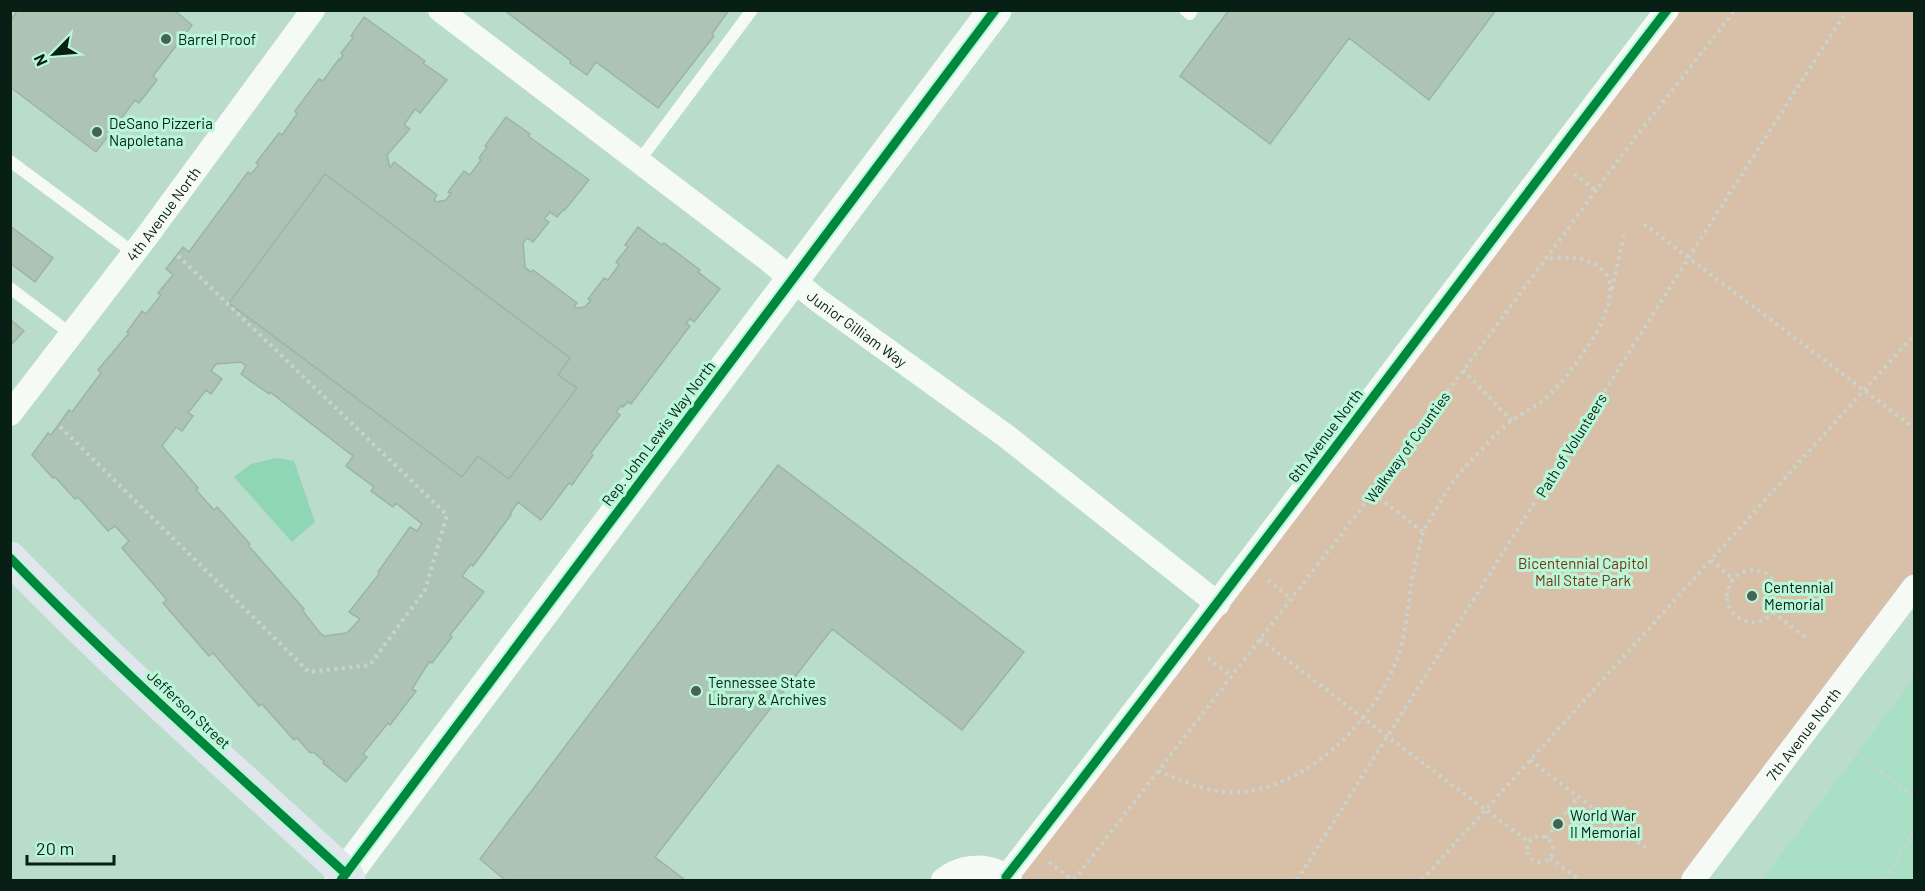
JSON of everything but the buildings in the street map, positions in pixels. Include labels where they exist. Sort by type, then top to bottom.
[{"type":"main road","name":"Jefferson Street","points":[[10,558],[57,606],[349,879]]},
{"type":"street","name":"4th Avenue North","points":[[10,414],[140,244],[313,10]]},
{"type":"street","name":"Junior Gilliam Way","points":[[440,10],[819,301],[1006,436],[1218,604]]},
{"type":"street","name":"Rep. John Lewis Way North","points":[[349,879],[995,10]]},
{"type":"street","name":"6th Avenue North","points":[[943,880],[958,871],[975,867],[995,871],[1008,879],[1667,10]]},
{"type":"street","name":"7th Avenue North","points":[[1693,880],[1914,587]]},
{"type":"lane","points":[[639,161],[752,10]]},
{"type":"lane","points":[[1185,10],[1190,14],[1192,10]]},
{"type":"lane","points":[[10,161],[140,244]]},
{"type":"lane","points":[[10,288],[71,334]]},
{"type":"path","points":[[1644,224],[1914,428]]},
{"type":"path","points":[[1158,771],[1211,790],[1231,793],[1254,791],[1279,783],[1315,764],[1342,743],[1388,679],[1398,654],[1405,630],[1423,532],[1464,468],[1512,421],[1548,396],[1568,373],[1602,322],[1607,310],[1624,236]]},
{"type":"path","points":[[26,394],[309,672],[370,665],[424,590],[447,515],[178,257],[140,244]]},
{"type":"path","points":[[1545,259],[1568,257],[1593,264],[1608,278],[1611,292]]},
{"type":"path","points":[[1422,880],[1914,335]]},
{"type":"path","points":[[1463,370],[1512,421]]},
{"type":"path","points":[[1373,493],[1423,532]]},
{"type":"path","points":[[1711,560],[1733,579]]},
{"type":"path","points":[[1752,570],[1768,575],[1775,582],[1779,592],[1779,600],[1773,612],[1760,620],[1748,621],[1738,617],[1730,608],[1727,594],[1733,579],[1752,570]]},
{"type":"path","points":[[1267,579],[1291,598]]},
{"type":"path","points":[[1773,612],[1805,637]]},
{"type":"path","points":[[1260,639],[1529,842]]},
{"type":"path","points":[[1207,657],[1231,676]]},
{"type":"path","points":[[1908,668],[1914,673]]},
{"type":"path","points":[[1814,720],[1914,797]]},
{"type":"path","points":[[1530,760],[1645,848]]},
{"type":"path","points":[[1546,838],[1578,797]]},
{"type":"path","points":[[1885,880],[1914,831]]},
{"type":"path","points":[[1539,836],[1546,838],[1553,847],[1550,858],[1543,862],[1534,861],[1527,850],[1529,842],[1539,836]]},
{"type":"path","points":[[1550,858],[1580,880]]},
{"type":"shaded area","points":[[277,458],[294,461],[315,522],[292,542],[234,477],[251,464]]},
{"type":"shaded area","points":[[1914,678],[1914,880],[1762,880]]},
{"type":"green space","name":"Bicentennial Capitol Mall State Park","points":[[1667,11],[1914,11],[1914,587],[1693,880],[943,880],[1006,877]]},
{"type":"cycle path","points":[[341,880],[995,10]]},
{"type":"cycle path","points":[[1006,877],[1173,661],[1667,10]]},
{"type":"cycle path","points":[[10,558],[134,679],[346,874]]},
{"type":"place","name":"Barrel Proof","points":[[166,39]]},
{"type":"place","name":"DeSano Pizzeria Napoletana","points":[[97,132]]},
{"type":"place","name":"Centennial Memorial","points":[[1752,596]]},
{"type":"place","name":"Tennessee State Library & Archives","points":[[696,691]]},
{"type":"place","name":"World War II Memorial","points":[[1558,824]]}]
